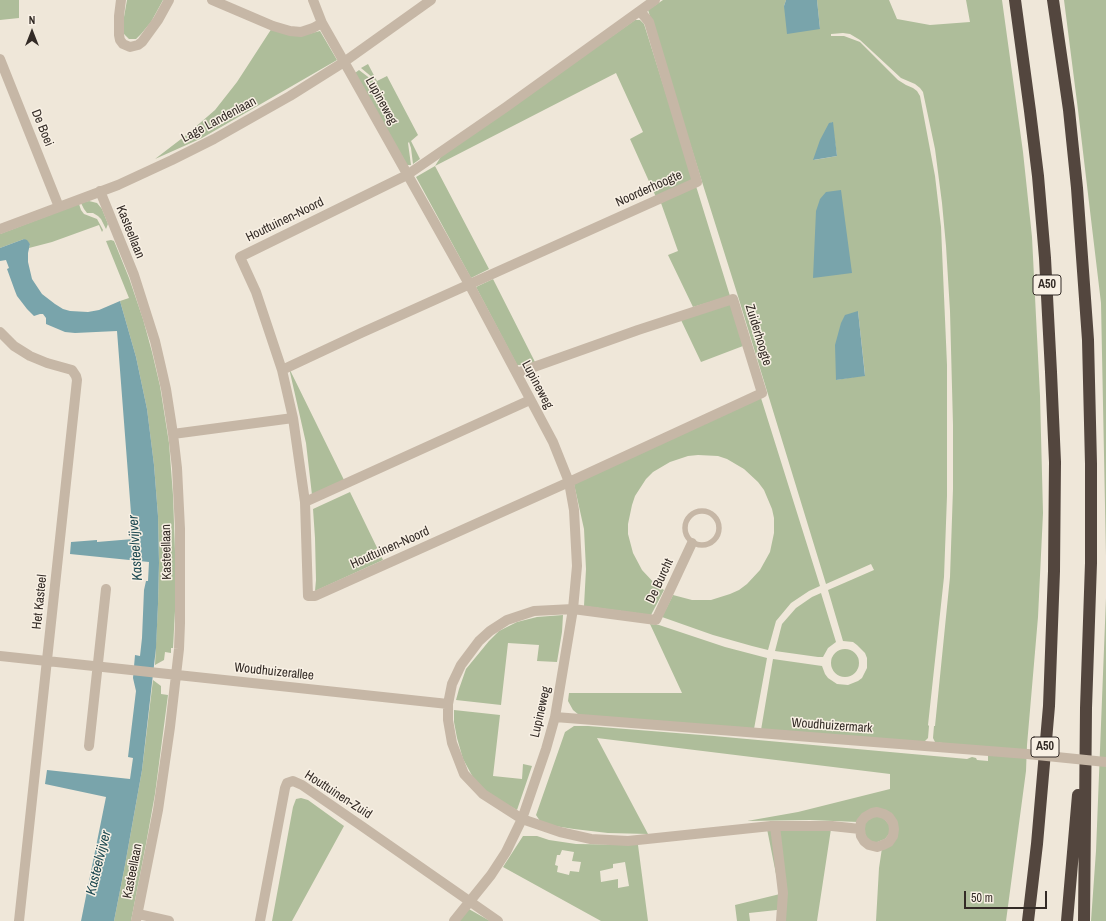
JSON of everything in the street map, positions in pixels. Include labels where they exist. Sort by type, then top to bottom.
[{"type":"highway","name":"A50","points":[[1015,0],[1032,126],[1045,258],[1055,462],[1054,571],[1049,706],[1037,844],[1028,921]]},
{"type":"highway","points":[[1053,0],[1069,110],[1088,340],[1091,464],[1091,563],[1086,708],[1084,921]]},
{"type":"highway","points":[[1067,921],[1086,708]]},
{"type":"street","points":[[122,0],[119,16],[120,40],[123,44],[130,47],[138,45],[142,42],[158,20],[169,0]]},
{"type":"street","points":[[212,0],[273,26],[290,31],[301,32],[322,23]]},
{"type":"street","name":"Lupineweg","points":[[313,0],[322,23],[469,284],[553,442],[569,482],[574,510],[577,560],[573,609],[555,717],[546,749],[522,819],[506,852],[491,875],[454,921]]},
{"type":"street","name":"Lage Landenlaan","points":[[0,229],[143,174],[214,139],[284,100],[344,62],[431,0]]},
{"type":"street","points":[[407,175],[506,107],[655,0]]},
{"type":"street","name":"Noorderhoogte","points":[[469,284],[697,182],[649,22],[640,11]]},
{"type":"street","name":"De Boei","points":[[0,59],[59,207]]},
{"type":"street","name":"Houttuinen-Noord","points":[[407,175],[240,257],[256,292],[282,370],[294,418],[305,502],[308,596],[315,596],[569,482]]},
{"type":"street","name":"Kasteellaan","points":[[100,191],[134,275],[155,341],[166,389],[173,434],[179,500],[181,552],[180,623],[176,674],[158,810],[137,918]]},
{"type":"street","points":[[282,370],[469,284]]},
{"type":"street","name":"Zuiderhoogte","points":[[517,373],[638,330],[733,299],[762,393],[569,482]]},
{"type":"street","name":"Het Kasteel","points":[[0,332],[14,346],[30,356],[47,363],[72,370],[77,380],[19,921]]},
{"type":"street","points":[[305,502],[530,400]]},
{"type":"street","points":[[173,434],[294,418]]},
{"type":"street","name":"De Burcht","points":[[573,609],[656,620],[692,543]]},
{"type":"street","points":[[89,746],[106,589]]},
{"type":"street","points":[[573,609],[534,611],[507,620],[479,640],[461,665],[452,684],[448,704],[448,720],[452,743],[464,774],[483,794],[522,819],[560,832],[592,839],[628,841],[775,826],[832,826],[860,829]]},
{"type":"street","name":"Woudhuizerallee","points":[[0,656],[448,704]]},
{"type":"street","name":"Woudhuizermark","points":[[555,717],[1027,754],[1106,762]]},
{"type":"street","name":"Houttuinen-Zuid","points":[[260,921],[285,788],[287,783],[293,781],[308,789],[470,901]]},
{"type":"street","points":[[775,826],[783,893],[781,921]]},
{"type":"street","points":[[470,901],[495,920]]},
{"type":"street","points":[[137,918],[170,921]]},
{"type":"lane","points":[[702,511],[710,514],[719,524],[719,531],[715,539],[706,545],[700,546],[692,543],[685,533],[687,520],[696,512],[702,511]]},
{"type":"green space","points":[[0,0],[19,0],[19,18],[0,20]]},
{"type":"green space","points":[[127,0],[163,0],[151,22],[136,39],[129,39],[124,34],[124,17]]},
{"type":"green space","points":[[663,0],[786,0],[784,6],[820,29],[817,0],[889,0],[897,19],[930,25],[970,22],[966,0],[1002,0],[1023,152],[1032,237],[1040,396],[1043,513],[1038,617],[1026,771],[1006,921],[876,921],[879,868],[882,848],[893,840],[887,813],[858,822],[810,820],[747,821],[798,812],[890,789],[890,774],[597,738],[648,834],[608,833],[548,825],[540,821],[536,815],[565,732],[574,726],[714,736],[967,759],[972,757],[976,758],[977,760],[988,761],[988,749],[935,742],[933,738],[950,577],[953,489],[953,425],[950,311],[946,246],[935,149],[923,92],[915,84],[901,78],[860,40],[850,34],[831,34],[831,36],[844,36],[860,42],[898,80],[917,91],[920,96],[935,176],[941,227],[947,365],[947,496],[944,577],[928,725],[928,738],[924,742],[761,730],[773,659],[822,666],[828,678],[837,684],[848,685],[862,678],[867,668],[867,658],[865,653],[853,642],[843,641],[828,590],[874,570],[871,564],[826,584],[648,10]],"holes":[[[832,122],[837,156],[814,160]],[[858,311],[865,375],[836,380]]]},
{"type":"green space","points":[[1064,0],[1106,0],[1106,556],[1101,303]]},
{"type":"green space","points":[[635,20],[640,20],[644,24],[691,173],[691,180],[656,197],[630,139],[643,132],[616,73],[435,166],[442,155]]},
{"type":"green space","points":[[272,28],[304,35],[320,31],[337,60],[202,138],[155,159],[215,110],[237,82]]},
{"type":"green space","points":[[368,64],[377,81],[387,76],[418,135],[411,141],[420,159],[413,164],[411,148],[409,142],[408,143],[411,165],[407,165],[355,73],[359,70],[376,83],[377,82],[373,78],[361,68]]},
{"type":"green space","points":[[435,166],[489,269],[471,278],[416,177]]},
{"type":"green space","points":[[696,186],[730,296],[693,307],[668,255],[678,251],[661,203]]},
{"type":"green space","points":[[89,201],[97,203],[102,209],[108,224],[106,229],[98,216],[93,213],[87,213],[84,209],[81,203]]},
{"type":"green space","points":[[79,204],[84,214],[97,219],[103,230],[102,232],[99,225],[52,242],[29,248],[30,244],[24,239],[0,248],[0,234]]},
{"type":"green space","points":[[106,241],[114,241],[129,278],[143,319],[160,386],[169,443],[175,551],[175,611],[173,648],[171,648],[171,653],[165,652],[164,660],[155,665],[159,563],[158,516],[154,465],[147,409],[136,357],[120,301],[129,298]]},
{"type":"green space","points":[[493,279],[535,362],[526,365],[517,365],[476,287]]},
{"type":"green space","points":[[731,304],[743,346],[701,362],[681,320]]},
{"type":"green space","points":[[289,368],[344,480],[312,495],[306,443]]},
{"type":"green space","points":[[761,398],[820,586],[809,591],[791,603],[776,621],[768,650],[713,635],[662,617],[673,595],[692,600],[711,600],[739,590],[760,570],[770,552],[774,533],[774,518],[764,490],[744,469],[727,459],[718,456],[688,456],[670,462],[653,472],[646,479],[635,496],[628,524],[628,534],[633,553],[642,570],[656,585],[664,590],[651,615],[584,606],[586,569],[584,529],[574,484]]},
{"type":"green space","points":[[350,492],[383,560],[315,591],[315,538],[313,509]]},
{"type":"green space","points":[[821,593],[836,642],[828,648],[823,657],[775,651],[782,624],[796,608],[812,597]]},
{"type":"green space","points":[[1106,598],[1106,921],[1091,921],[1096,851]]},
{"type":"green space","points":[[563,615],[557,662],[537,661],[539,645],[508,643],[501,705],[456,700],[466,669],[499,631],[517,622],[537,617]]},
{"type":"green space","points":[[650,624],[659,625],[725,647],[767,658],[754,729],[579,715],[573,710],[568,701],[569,693],[682,693]]},
{"type":"green space","points":[[845,649],[855,653],[859,663],[855,673],[845,677],[835,673],[831,663],[835,653]]},
{"type":"green space","points":[[153,680],[161,686],[161,694],[168,695],[155,794],[131,921],[114,921],[142,770]]},
{"type":"green space","points":[[454,710],[500,715],[493,776],[522,779],[523,764],[532,766],[517,810],[490,795],[475,781],[463,759],[454,722]]},
{"type":"green space","points":[[301,798],[308,800],[344,826],[292,921],[272,921],[293,807],[296,799]]},
{"type":"green space","points":[[870,817],[883,817],[890,826],[889,834],[885,839],[875,843],[866,838],[863,825]]},
{"type":"green space","points":[[767,829],[831,829],[817,921],[786,921],[786,909],[749,913],[750,921],[737,921],[735,905],[780,894]]},
{"type":"green space","points":[[523,836],[537,836],[549,840],[576,844],[638,845],[648,921],[601,921],[503,867]],"holes":[[[562,850],[574,852],[572,861],[581,862],[579,872],[570,871],[569,875],[557,872],[558,866],[555,865],[557,855],[560,855]],[[625,862],[629,886],[618,888],[618,879],[601,882],[600,871],[613,868],[613,864]]]},
{"type":"green space","points":[[467,908],[490,921],[457,921]]},
{"type":"water","points":[[786,0],[817,0],[820,29],[787,34],[784,6]]},
{"type":"water","points":[[833,122],[837,156],[813,160],[820,140],[829,123]]},
{"type":"water","points":[[841,190],[852,273],[813,278],[816,211],[820,199],[826,192]]},
{"type":"water","name":"Kasteelvijver","points":[[24,239],[30,244],[28,262],[32,279],[42,294],[55,304],[70,311],[88,312],[99,310],[120,301],[136,357],[147,409],[154,465],[158,516],[159,563],[156,648],[142,770],[114,921],[81,921],[106,797],[45,784],[47,770],[130,779],[133,758],[128,757],[136,691],[133,678],[135,655],[140,656],[144,590],[146,581],[148,581],[149,562],[70,554],[71,542],[97,540],[97,542],[133,539],[117,331],[65,332],[46,324],[46,318],[43,314],[34,316],[17,296],[7,269],[9,268],[6,260],[0,261],[0,248]]},
{"type":"water","points":[[858,311],[865,376],[836,380],[835,345],[841,323],[845,315]]}]
